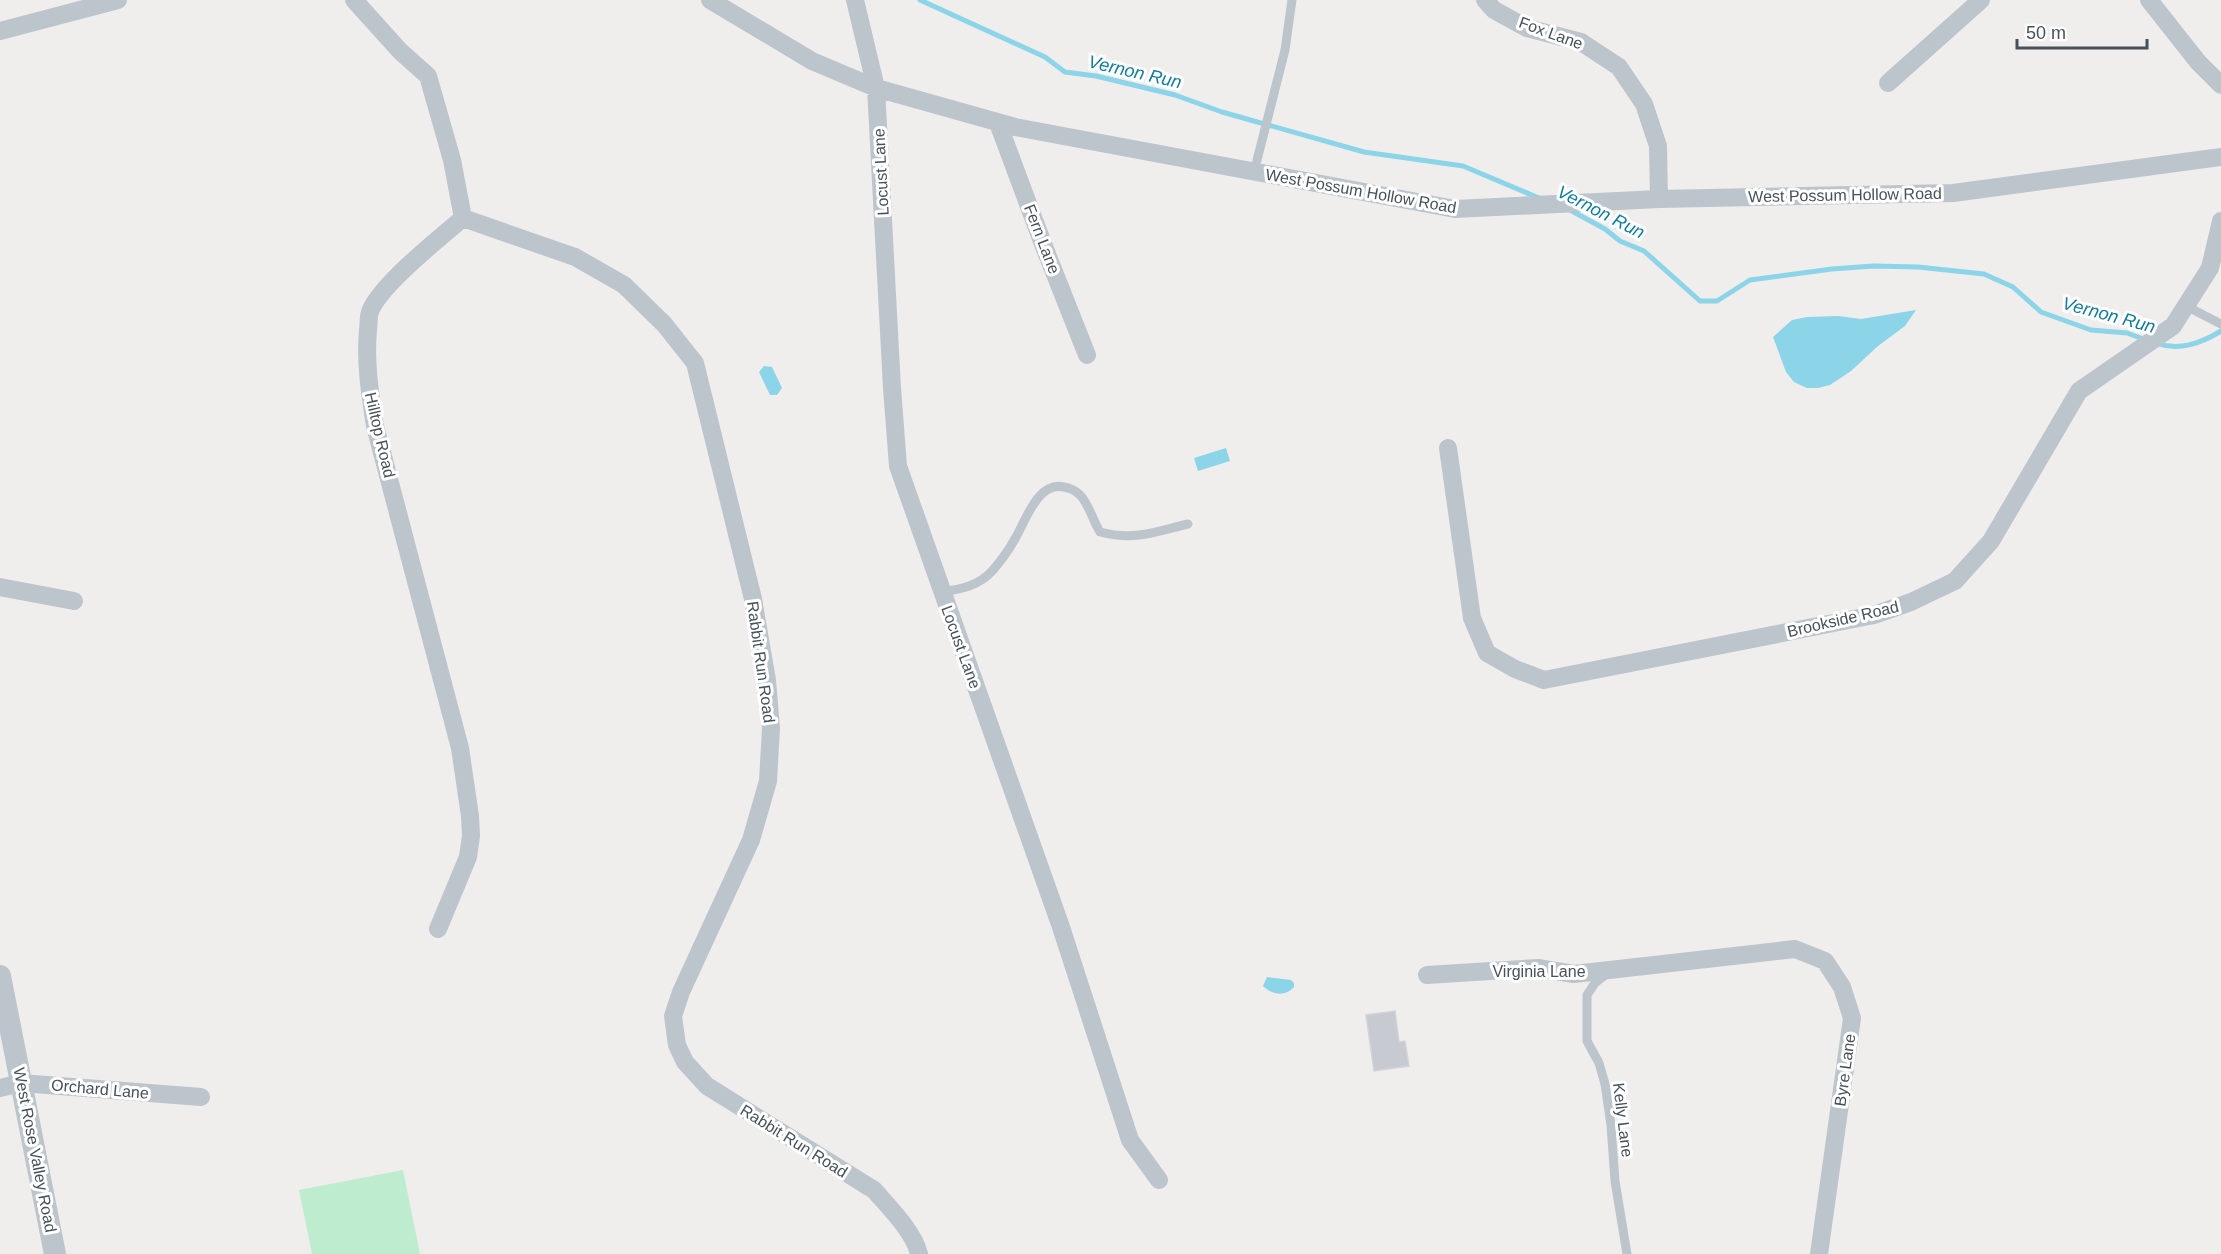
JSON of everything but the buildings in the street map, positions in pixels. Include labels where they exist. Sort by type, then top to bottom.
[{"type":"street","points":[[0,31],[118,0]]},
{"type":"street","points":[[354,0],[400,51],[428,76],[452,160],[464,218]]},
{"type":"street","name":"West Possum Hollow Road","points":[[711,0],[812,61],[876,88],[999,123],[1455,209],[1659,199],[1953,193],[2221,157]]},
{"type":"street","name":"Locust Lane","points":[[855,0],[876,88],[898,466],[1061,927],[1130,1140],[1159,1180]]},
{"type":"street","name":"Fox Lane","points":[[1485,0],[1494,9],[1527,28],[1581,42],[1619,67],[1644,104],[1658,146],[1659,199]]},
{"type":"street","points":[[1888,83],[1981,0]]},
{"type":"street","points":[[2149,0],[2198,62],[2221,85]]},
{"type":"street","name":"Fern Lane","points":[[999,123],[1087,355]]},
{"type":"street","name":"Hilltop Road","points":[[438,929],[468,857],[471,836],[470,816],[460,748],[375,426],[366,352],[370,311],[384,290],[464,218]]},
{"type":"street","name":"Rabbit Run Road","points":[[464,218],[575,256],[624,285],[664,324],[695,363],[753,599],[767,680],[771,728],[768,781],[751,840],[681,992],[673,1016],[677,1045],[685,1062],[707,1086],[874,1190],[917,1246],[919,1254]]},
{"type":"street","name":"Brookside Road","points":[[1448,448],[1472,618],[1487,653],[1515,669],[1544,680],[1874,615],[1911,602],[1955,581],[1990,541],[2079,392],[2173,326],[2210,268],[2221,221]]},
{"type":"street","points":[[0,587],[74,601]]},
{"type":"street","name":"Byre Lane","points":[[1615,968],[1795,949],[1825,961],[1842,987],[1852,1018],[1819,1254]]},
{"type":"street","name":"Virginia Lane","points":[[1427,975],[1538,968],[1574,974],[1615,968]]},
{"type":"street","name":"West Rose Valley Road","points":[[0,976],[11,1085],[55,1254]]},
{"type":"street","name":"Orchard Lane","points":[[11,1085],[201,1097]]},
{"type":"lane","points":[[1254,172],[1285,50],[1292,0]]},
{"type":"lane","points":[[2186,306],[2221,324]]},
{"type":"lane","points":[[942,592],[976,584],[992,573],[1015,539],[1034,504],[1041,494],[1051,487],[1060,486],[1073,489],[1081,496],[1100,532],[1136,537],[1188,524]]},
{"type":"lane","name":"Kelly Lane","points":[[1615,968],[1595,983],[1587,995],[1587,1041],[1599,1063],[1605,1084],[1615,1181],[1627,1254]]},
{"type":"green space","points":[[403,1170],[420,1254],[312,1254],[299,1190]]},
{"type":"water","points":[[1916,310],[1905,326],[1878,346],[1851,371],[1830,385],[1818,388],[1807,388],[1794,382],[1786,372],[1773,337],[1792,320],[1807,317],[1838,316],[1861,319]]},
{"type":"water","points":[[764,366],[772,367],[782,388],[777,395],[770,395],[759,372]]},
{"type":"water","points":[[1226,448],[1230,461],[1198,471],[1194,458]]},
{"type":"water","points":[[1267,977],[1291,980],[1294,987],[1287,992],[1274,993],[1263,986]]},
{"type":"waterway","name":"Vernon Run","points":[[920,0],[1045,57],[1065,72],[1096,76],[1175,95],[1222,112],[1364,152],[1463,166],[1539,198]]},
{"type":"waterway","name":"Vernon Run","points":[[1570,210],[1605,229],[1620,241],[1644,251],[1700,301],[1717,301],[1750,280],[1832,269],[1873,266],[1918,267],[1984,274],[2013,287],[2041,312],[2091,330],[2127,333],[2146,340]]},
{"type":"waterway","name":"Vernon Run","points":[[2155,343],[2172,346],[2189,345],[2221,331]]}]
